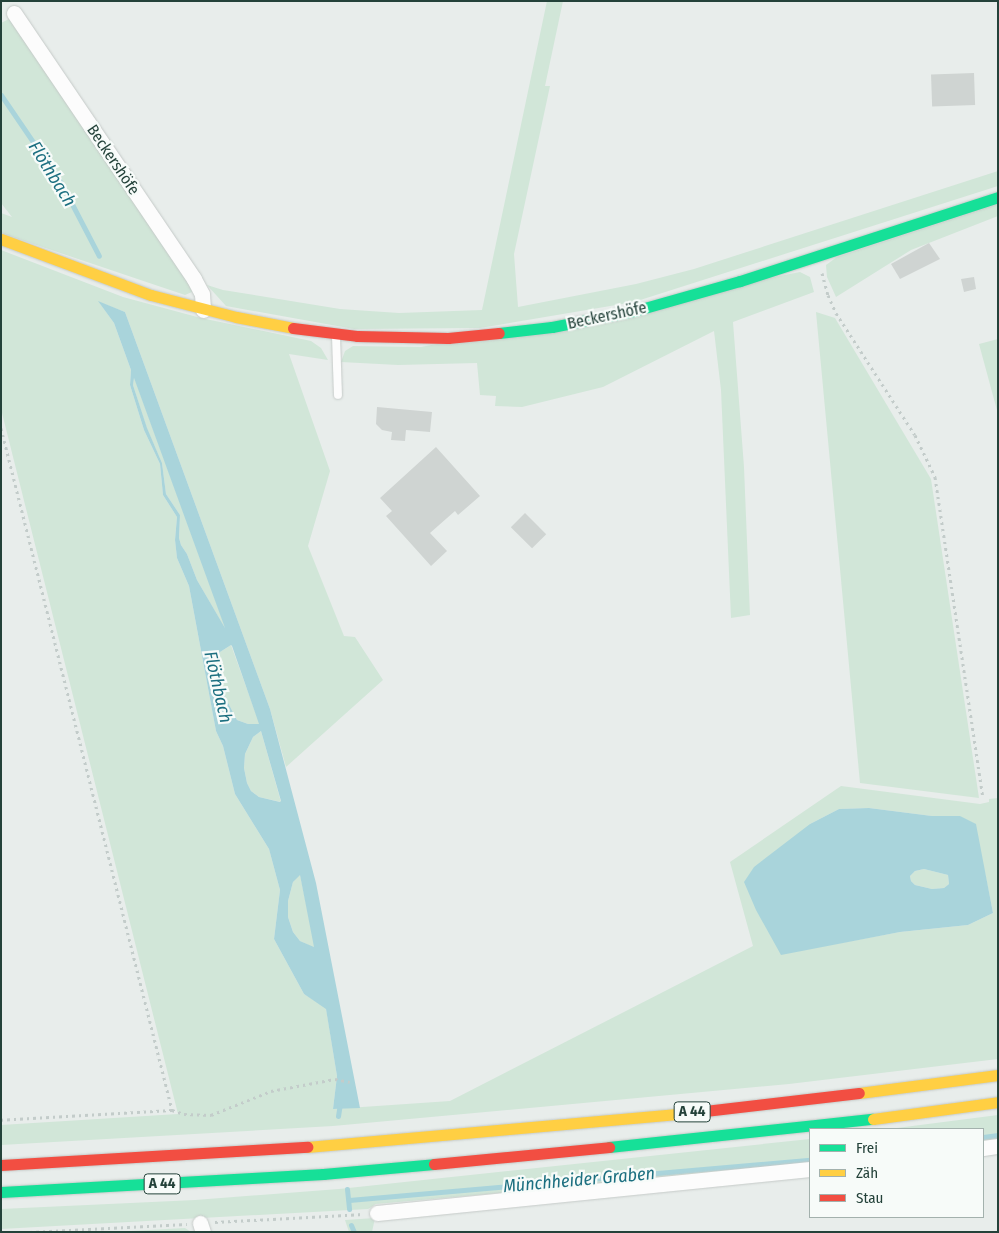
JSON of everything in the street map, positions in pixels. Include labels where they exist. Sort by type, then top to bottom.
[{"type":"main road","name":"Beckershöfe","points":[[1,239],[119,284],[204,310],[297,329],[336,334],[439,338],[498,334],[559,326],[656,305],[819,256],[998,197]]},
{"type":"main road","name":"A 44","points":[[1,1165],[385,1141],[729,1108],[998,1074]]},
{"type":"main road","name":"A 44","points":[[1,1192],[323,1174],[688,1140],[998,1102]]},
{"type":"street","name":"Beckershöfe","points":[[14,13],[191,273],[202,294],[204,310]]},
{"type":"street","points":[[984,1148],[998,1146]]},
{"type":"street","points":[[377,1213],[809,1168]]},
{"type":"lane","points":[[336,334],[338,395]]},
{"type":"path","points":[[819,256],[823,278],[832,304],[863,357],[923,448],[936,477],[984,797]]},
{"type":"path","points":[[1,428],[172,1110]]},
{"type":"path","points":[[1,1120],[172,1110],[184,1114],[211,1115],[271,1091],[335,1079],[350,1082]]},
{"type":"green space","points":[[547,1],[563,1],[545,86],[550,86],[514,254],[518,307],[636,284],[694,269],[998,171],[998,186],[634,302],[480,328],[354,329],[226,306],[207,285],[223,290],[340,309],[399,313],[482,310]]},
{"type":"green space","points":[[9,19],[189,280],[192,292],[185,295],[1,233],[1,213],[12,217],[1,203],[1,23]]},
{"type":"green space","points":[[998,204],[998,216],[911,250],[836,297],[827,277],[826,265],[837,257]]},
{"type":"green space","points":[[1,250],[123,297],[201,318],[311,341],[321,348],[328,360],[289,354],[330,471],[308,546],[344,636],[355,637],[383,680],[286,767],[270,709],[125,312],[99,302],[114,323],[131,370],[130,385],[144,430],[160,464],[163,495],[177,517],[175,540],[177,558],[189,586],[216,731],[223,746],[235,794],[269,849],[280,890],[274,939],[304,994],[326,1008],[337,1076],[333,1109],[450,1101],[753,946],[730,862],[841,786],[980,804],[989,802],[989,799],[998,798],[998,1059],[789,1084],[333,1126],[1,1145],[1,1125],[178,1114],[1,409]],"holes":[[[869,808],[932,816],[960,816],[985,873],[993,913],[968,925],[900,932],[781,954],[810,824],[839,809]]]},
{"type":"green space","points":[[800,272],[810,277],[814,292],[733,322],[744,467],[750,615],[731,618],[721,390],[714,331],[603,387],[522,407],[495,406],[496,396],[480,395],[477,363],[398,365],[341,362],[345,351],[353,346],[421,347]]},
{"type":"green space","points":[[816,312],[835,318],[931,479],[979,798],[860,783]]},
{"type":"green space","points":[[998,339],[998,414],[979,344]]},
{"type":"green space","points":[[134,377],[227,632],[197,580],[187,554],[181,545],[179,538],[180,515],[166,494],[162,463],[147,429],[133,385]]},
{"type":"green space","points":[[231,645],[260,725],[248,724],[237,720],[222,691],[217,667],[220,652]]},
{"type":"green space","points":[[261,731],[281,802],[259,797],[251,791],[247,783],[244,768],[245,754],[253,737]]},
{"type":"green space","points":[[924,869],[948,875],[949,884],[944,888],[932,889],[915,885],[911,881],[910,876],[915,871]]},
{"type":"green space","points":[[300,874],[315,948],[300,941],[293,932],[288,917],[288,901],[293,882]]},
{"type":"green space","points":[[998,1115],[998,1141],[984,1144],[984,1128],[897,1128]]},
{"type":"green space","points":[[809,1139],[809,1165],[376,1204],[368,1209],[1,1229],[1,1209],[195,1200],[339,1189]]},
{"type":"green space","points":[[375,1218],[372,1232],[349,1232],[345,1220]]},
{"type":"green space","points":[[185,1228],[191,1232],[113,1232]]},
{"type":"water","points":[[98,301],[125,312],[270,709],[316,883],[360,1108],[333,1109],[337,1076],[326,1009],[304,994],[274,939],[280,890],[269,849],[235,794],[223,746],[216,731],[189,586],[177,558],[175,540],[177,517],[163,495],[160,464],[144,430],[130,385],[131,370],[114,323]],"holes":[[[134,378],[225,628],[197,580],[187,554],[181,545],[179,538],[180,515],[166,494],[162,463],[147,428],[133,385]],[[232,646],[259,724],[248,724],[237,720],[222,691],[217,667],[220,652]],[[261,731],[280,802],[259,797],[251,791],[247,783],[244,768],[245,754],[253,737]],[[300,875],[314,947],[300,941],[293,932],[288,917],[288,901],[293,882]]]},
{"type":"water","points":[[869,808],[932,816],[960,816],[976,824],[993,913],[968,925],[900,932],[781,955],[756,910],[744,882],[754,867],[810,824],[839,809]],"holes":[[[924,869],[948,875],[949,884],[944,888],[932,889],[915,885],[911,881],[910,876],[915,871]]]},
{"type":"building","points":[[974,73],[975,105],[932,106],[931,75]]},
{"type":"building","points":[[929,243],[940,259],[900,279],[891,264]]},
{"type":"building","points":[[974,277],[976,289],[964,292],[961,279]]},
{"type":"building","points":[[377,407],[432,412],[430,432],[406,430],[405,441],[391,440],[392,432],[382,430],[376,424]]},
{"type":"building","points":[[436,447],[480,496],[458,515],[455,511],[430,533],[447,551],[431,566],[386,516],[392,511],[380,498]]},
{"type":"building","points":[[525,513],[546,534],[532,548],[511,527]]},
{"type":"waterway","name":"Flöthbach","points":[[1,95],[61,183],[99,256]]},
{"type":"waterway","name":"Flöthbach","points":[[338,1116],[340,1104]]},
{"type":"waterway","name":"Münchheider Graben","points":[[984,1137],[998,1135]]},
{"type":"waterway","name":"Münchheider Graben","points":[[349,1200],[809,1160]]},
{"type":"waterway","name":"Flöthbach","points":[[347,1189],[349,1209]]},
{"type":"waterway","name":"Flöthbach","points":[[351,1225],[354,1232]]},
{"type":"traffic: fast","points":[[499,333],[552,327],[634,311],[740,281],[998,197]]},
{"type":"traffic: fast","points":[[609,1147],[873,1119]]},
{"type":"traffic: fast","points":[[1,1192],[323,1174],[434,1164]]},
{"type":"traffic: slow","points":[[1,239],[151,295],[236,317],[293,328]]},
{"type":"traffic: slow","points":[[859,1093],[998,1075]]},
{"type":"traffic: slow","points":[[873,1119],[998,1102]]},
{"type":"traffic: slow","points":[[307,1147],[688,1113]]},
{"type":"traffic: jam","points":[[293,328],[357,336],[448,338],[499,333]]},
{"type":"traffic: jam","points":[[688,1113],[859,1093]]},
{"type":"traffic: jam","points":[[1,1165],[307,1147]]},
{"type":"traffic: jam","points":[[434,1164],[609,1147]]}]
